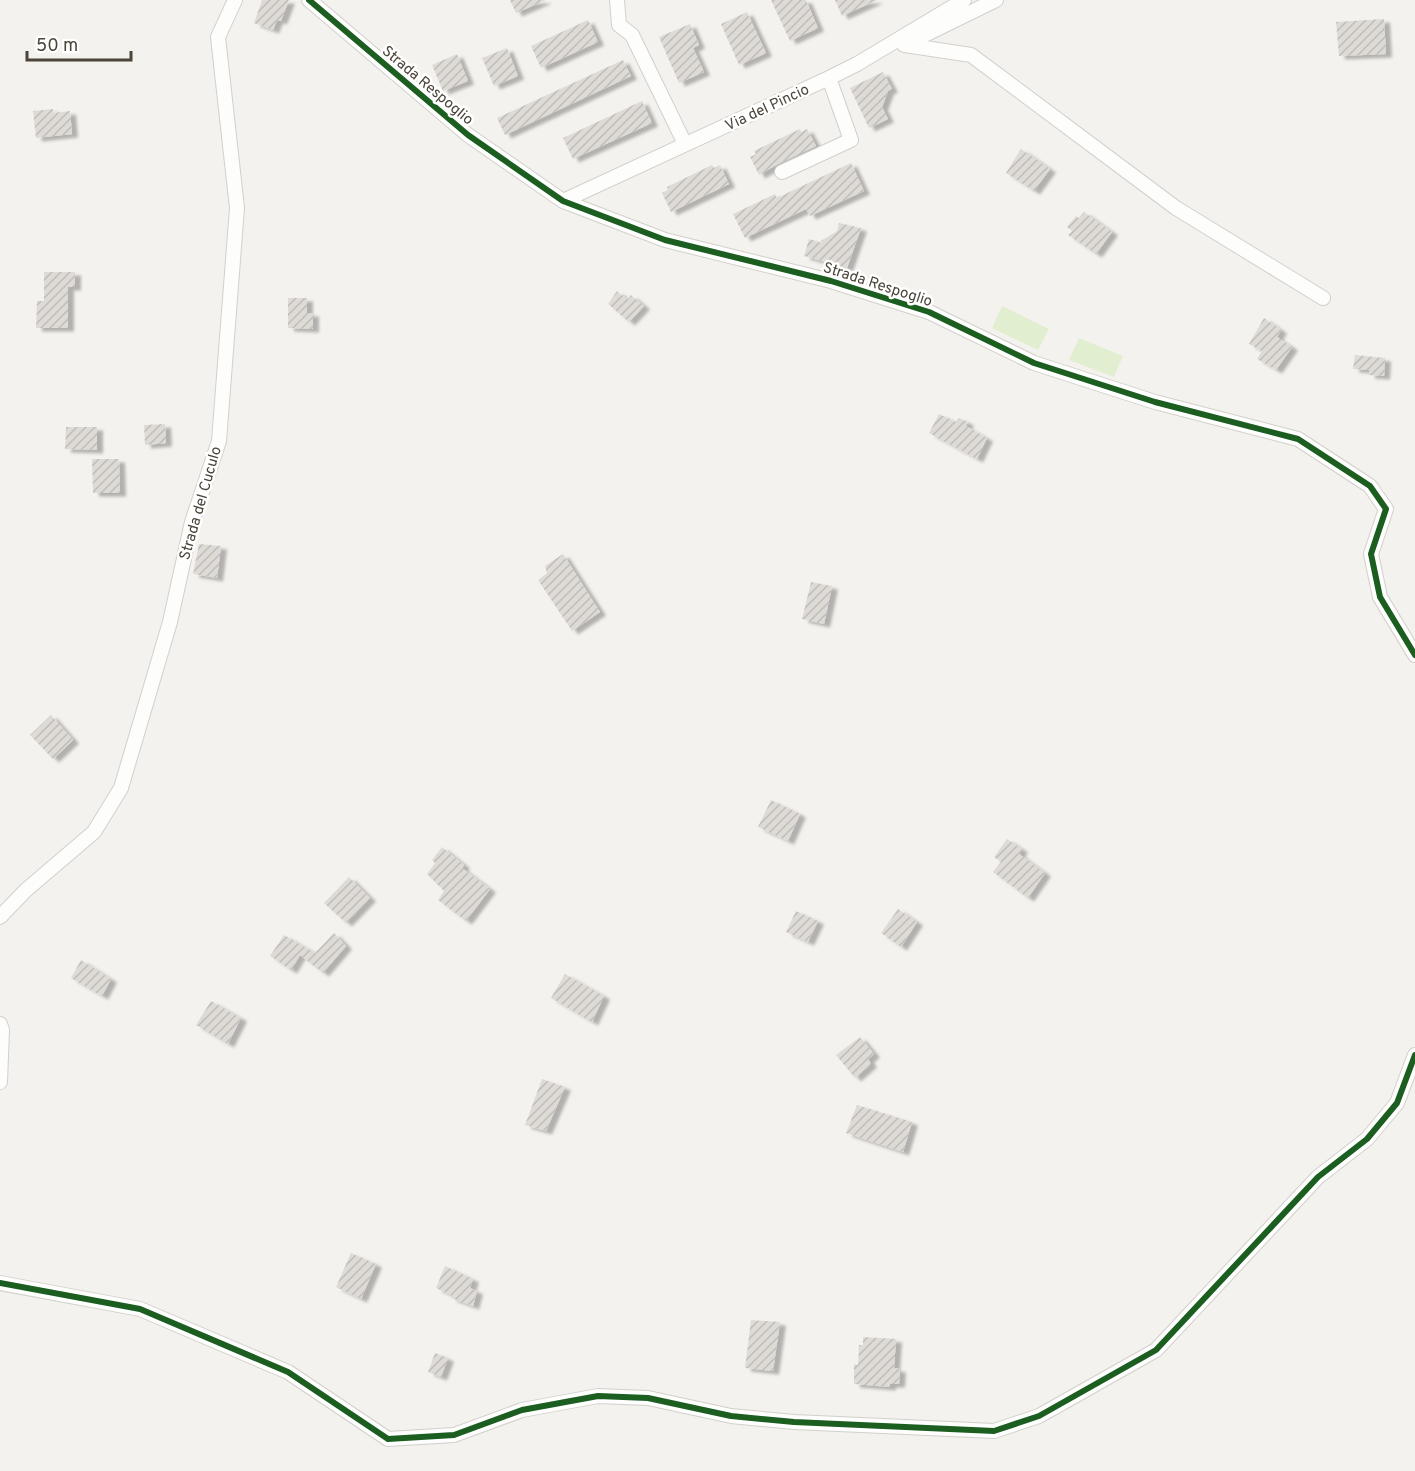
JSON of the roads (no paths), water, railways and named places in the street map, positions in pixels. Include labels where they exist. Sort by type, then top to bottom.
[{"type":"street","name":"Strada del Cuculo","points":[[0,917],[26,890],[94,832],[121,788],[170,622],[192,522],[219,441],[237,208],[218,37],[235,0]]},
{"type":"street","name":"Strada Respoglio","points":[[309,0],[468,135],[563,201],[665,240],[831,281],[929,312],[1034,363],[1155,402],[1298,439],[1370,486],[1386,510],[1371,554],[1380,597],[1415,655]]},
{"type":"street","points":[[616,0],[619,25],[632,35],[685,144]]},
{"type":"street","name":"Via del Pincio","points":[[563,201],[857,64],[964,0]]},
{"type":"street","points":[[857,64],[905,45],[996,0]]},
{"type":"street","points":[[905,45],[971,55],[1176,208],[1323,298]]},
{"type":"street","points":[[782,172],[851,140],[829,78]]},
{"type":"street","points":[[0,1024],[2,1030],[0,1083]]},
{"type":"street","points":[[0,1282],[140,1309],[288,1372],[387,1439],[454,1435],[522,1410],[598,1396],[648,1398],[731,1416],[794,1422],[994,1431],[1039,1416],[1156,1350],[1318,1177],[1367,1139],[1397,1103],[1415,1055]]}]
